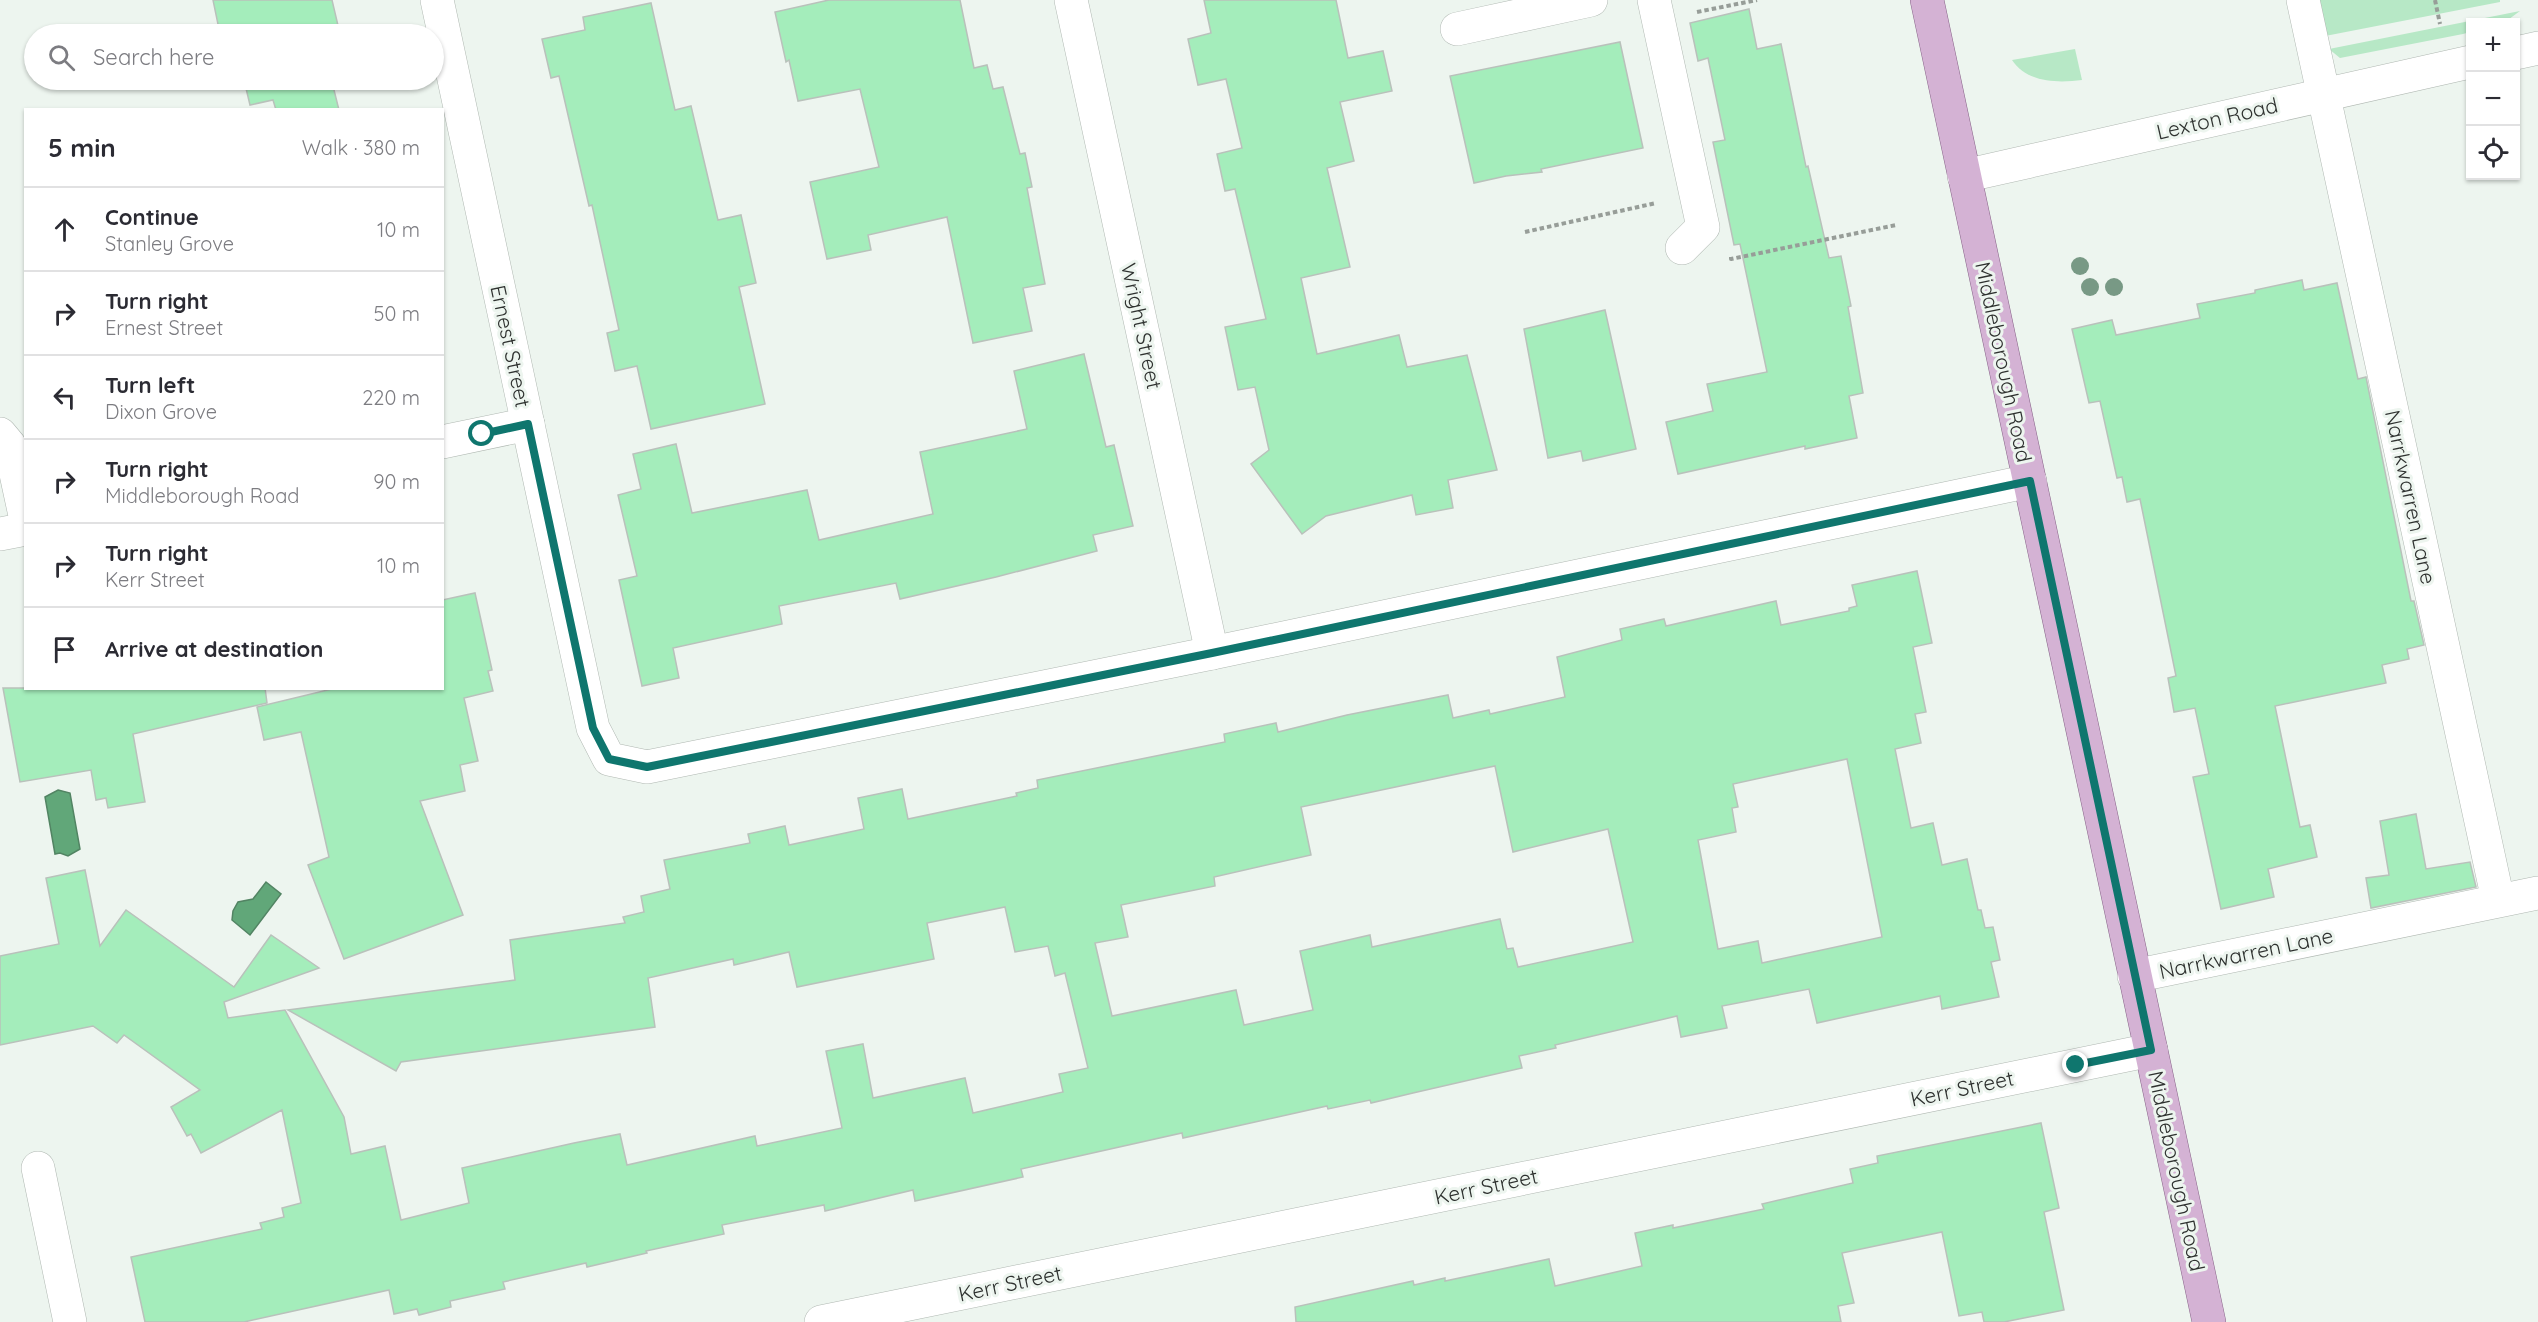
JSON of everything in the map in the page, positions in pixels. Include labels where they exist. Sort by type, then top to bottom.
[{"type":"main road","name":"Middleborough Road","points":[[1927,0],[2209,1322]]},
{"type":"street","name":"Ernest Street","points":[[437,0],[442,24]]},
{"type":"street","name":"Wright Street","points":[[1071,0],[1212,653]]},
{"type":"street","points":[[1457,29],[1591,0]]},
{"type":"street","points":[[1654,0],[1703,227],[1682,248]]},
{"type":"street","name":"Narrkwarren Lane","points":[[2303,0],[2498,900]]},
{"type":"street","name":"Ernest Street","points":[[444,33],[593,728],[609,759],[647,767],[1212,653]]},
{"type":"street","points":[[2520,52],[2538,48]]},
{"type":"street","name":"Lexton Road","points":[[1964,176],[2466,63]]},
{"type":"street","points":[[444,442],[528,424]]},
{"type":"street","points":[[0,434],[10,446],[24,511]]},
{"type":"street","points":[[1212,653],[2030,481]]},
{"type":"street","points":[[0,534],[24,529]]},
{"type":"street","name":"Narrkwarren Lane","points":[[2134,976],[2538,893]]},
{"type":"street","name":"Kerr Street","points":[[820,1322],[2151,1050]]},
{"type":"street","points":[[38,1168],[70,1322]]},
{"type":"path","points":[[2435,0],[2440,24]]},
{"type":"path","points":[[1729,248],[1731,259],[1896,225]]},
{"type":"shaded area","points":[[2317,0],[2500,0],[2500,2],[2320,37]]},
{"type":"shaded area","points":[[2520,11],[2510,18],[2485,18]]},
{"type":"shaded area","points":[[2466,22],[2466,33],[2463,34],[2340,58],[2329,49]]},
{"type":"shaded area","points":[[2075,49],[2082,80],[2044,80],[2018,68],[2012,60]]},
{"type":"shaded area","points":[[58,790],[70,793],[80,849],[68,856],[55,854],[45,797]]},
{"type":"shaded area","points":[[266,882],[281,894],[250,935],[232,920],[233,911],[238,902],[253,899]]},
{"type":"building","points":[[213,0],[332,0],[338,24],[218,24]]},
{"type":"building","points":[[829,0],[960,0],[974,68],[987,65],[993,89],[1003,87],[1020,154],[1025,153],[1032,187],[1027,188],[1045,284],[1023,288],[1032,331],[973,343],[947,217],[868,235],[871,250],[827,259],[810,182],[879,167],[860,89],[798,101],[789,60],[786,62],[775,12]]},
{"type":"building","points":[[1204,0],[1336,0],[1348,58],[1383,51],[1392,91],[1340,102],[1354,161],[1327,168],[1350,267],[1301,278],[1317,354],[1399,335],[1407,367],[1467,355],[1497,470],[1448,480],[1453,508],[1416,515],[1412,495],[1326,516],[1302,534],[1251,464],[1269,450],[1255,387],[1238,390],[1225,327],[1266,319],[1235,189],[1225,191],[1217,154],[1242,148],[1226,79],[1198,85],[1188,39],[1211,33]]},
{"type":"building","points":[[651,3],[675,110],[691,106],[718,220],[741,215],[756,283],[739,287],[765,404],[651,429],[637,366],[615,371],[607,333],[619,330],[592,205],[589,206],[559,76],[551,78],[542,39],[585,30],[583,17]]},
{"type":"building","points":[[1749,9],[1757,49],[1781,44],[1806,167],[1808,166],[1829,258],[1841,256],[1851,306],[1848,307],[1863,393],[1849,396],[1857,438],[1805,449],[1805,446],[1678,474],[1666,422],[1713,411],[1707,384],[1767,372],[1740,244],[1734,245],[1713,142],[1725,140],[1708,58],[1698,61],[1690,23]]},
{"type":"building","points":[[1620,42],[1643,148],[1541,169],[1542,172],[1506,176],[1474,183],[1450,76]]},
{"type":"building","points":[[246,90],[334,90],[338,108],[275,108],[273,100],[250,105]]},
{"type":"building","points":[[2302,280],[2304,290],[2337,283],[2358,379],[2366,377],[2411,601],[2414,601],[2424,645],[2407,649],[2409,659],[2382,665],[2386,683],[2275,706],[2300,827],[2310,825],[2317,857],[2268,869],[2274,897],[2221,909],[2193,777],[2209,774],[2195,708],[2174,712],[2168,678],[2176,676],[2140,499],[2127,502],[2122,477],[2117,478],[2100,401],[2089,403],[2072,329],[2112,320],[2116,335],[2200,318],[2197,304],[2255,293],[2255,290]]},
{"type":"building","points":[[1605,310],[1636,449],[1583,461],[1581,451],[1548,458],[1524,329]]},
{"type":"building","points":[[1084,354],[1106,447],[1114,445],[1133,526],[1093,535],[1097,551],[900,599],[896,583],[779,606],[782,624],[673,648],[679,678],[642,686],[619,580],[637,576],[618,495],[641,489],[633,454],[676,444],[692,513],[807,490],[819,540],[933,514],[920,452],[1027,429],[1014,371]]},
{"type":"building","points":[[1917,571],[1932,643],[1913,647],[1926,712],[1915,714],[1921,743],[1895,749],[1911,828],[1933,823],[1942,865],[1967,859],[1978,910],[1981,910],[1985,928],[1993,927],[2000,960],[1991,962],[1999,997],[1942,1009],[1940,996],[1817,1023],[1809,989],[1722,1006],[1727,1028],[1681,1037],[1677,1016],[1555,1045],[1556,1048],[1519,1056],[1522,1068],[1371,1103],[1370,1100],[1328,1109],[1327,1106],[1183,1138],[1182,1133],[1021,1169],[1023,1177],[915,1201],[913,1190],[825,1211],[824,1205],[722,1225],[724,1234],[587,1267],[586,1263],[503,1282],[505,1289],[450,1301],[451,1307],[419,1315],[417,1309],[394,1314],[389,1290],[244,1322],[145,1322],[131,1257],[262,1229],[260,1223],[284,1217],[282,1208],[301,1203],[282,1110],[201,1153],[191,1134],[187,1136],[171,1107],[200,1090],[124,1035],[117,1043],[93,1026],[0,1045],[0,956],[59,944],[46,878],[85,870],[100,946],[126,910],[234,987],[271,935],[319,968],[224,1002],[228,1018],[285,1010],[344,1117],[351,1154],[385,1146],[401,1220],[469,1203],[462,1168],[574,1143],[620,1134],[627,1165],[755,1136],[757,1146],[842,1128],[826,1051],[863,1044],[873,1098],[965,1078],[973,1113],[1063,1092],[1059,1074],[1088,1068],[1065,973],[1055,976],[1048,946],[1015,952],[1005,907],[927,923],[934,959],[797,987],[789,952],[734,965],[733,959],[648,978],[655,1027],[401,1062],[396,1071],[288,1010],[515,980],[510,940],[625,923],[623,917],[644,912],[641,896],[670,889],[664,860],[750,843],[748,834],[785,826],[789,845],[864,829],[858,798],[902,789],[908,819],[1017,796],[1016,793],[1038,788],[1037,780],[1225,742],[1224,734],[1276,723],[1278,732],[1347,715],[1448,695],[1453,718],[1489,710],[1490,714],[1565,697],[1557,657],[1622,640],[1620,629],[1664,619],[1666,626],[1776,601],[1781,625],[1849,611],[1849,608],[1857,606],[1852,585]],"holes":[[[1847,759],[1882,937],[1762,963],[1758,941],[1718,949],[1698,840],[1736,832],[1732,808],[1738,807],[1733,784]],[[1495,766],[1513,852],[1608,829],[1633,942],[1518,967],[1513,948],[1507,949],[1500,919],[1372,947],[1370,935],[1300,951],[1313,1010],[1244,1025],[1236,990],[1112,1016],[1095,943],[1128,937],[1121,905],[1215,886],[1214,877],[1311,855],[1301,807]]]},
{"type":"building","points":[[475,593],[492,670],[488,671],[493,691],[464,698],[478,761],[460,765],[465,791],[420,801],[463,915],[344,959],[308,865],[329,857],[301,732],[264,740],[257,707],[328,690],[444,690],[444,600]]},
{"type":"building","points":[[3,688],[24,688],[24,690],[265,690],[267,703],[133,734],[145,802],[108,808],[106,798],[96,800],[91,770],[20,782]]},
{"type":"building","points":[[2416,814],[2426,869],[2470,862],[2476,887],[2371,908],[2366,878],[2389,875],[2380,821]]},
{"type":"building","points":[[2041,1123],[2059,1208],[2044,1212],[2064,1310],[2004,1322],[1984,1322],[1982,1312],[1959,1316],[1942,1232],[1842,1253],[1854,1303],[1838,1306],[1841,1322],[1296,1322],[1295,1307],[1413,1281],[1414,1285],[1445,1278],[1445,1281],[1549,1259],[1555,1286],[1642,1266],[1635,1233],[1673,1225],[1673,1228],[1764,1209],[1762,1204],[1853,1183],[1850,1169],[1878,1163],[1877,1156]]},
{"type":"route","points":[[482,434],[528,424],[593,728],[609,759],[647,767],[1212,653],[2030,481],[2151,1050],[2076,1065]]}]
